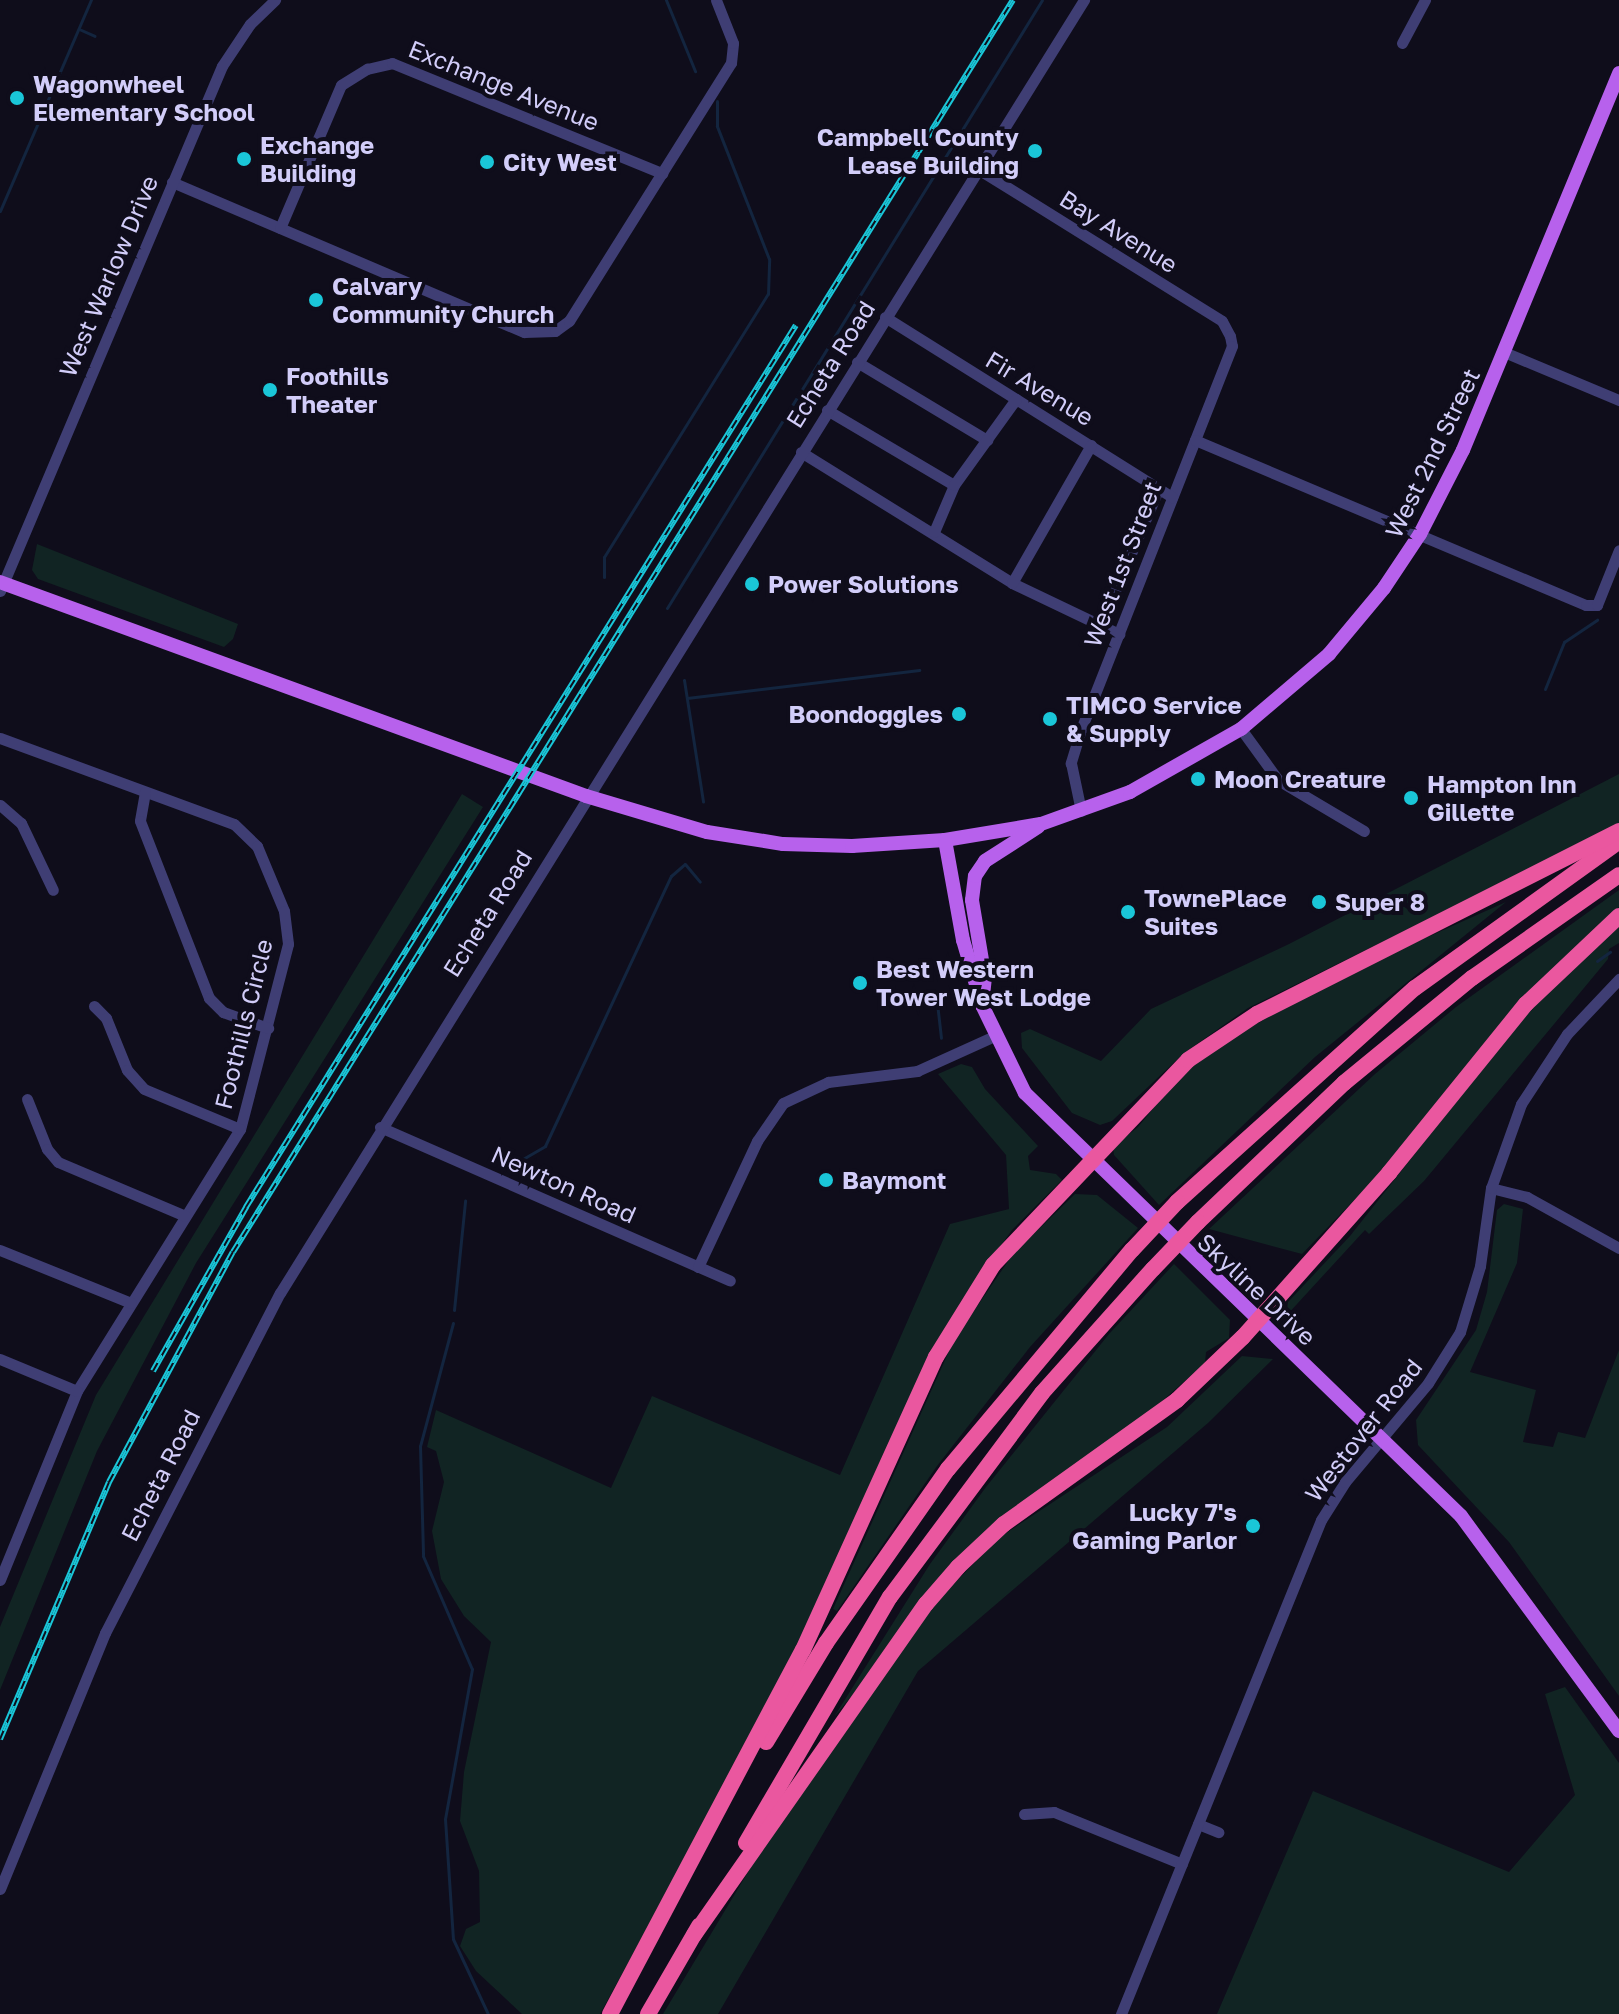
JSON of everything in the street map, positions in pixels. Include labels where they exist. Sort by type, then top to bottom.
[{"type":"highway","points":[[612,2014],[803,1650],[936,1357],[965,1303],[1089,1161],[1188,1060],[1257,1014],[1619,831]]},
{"type":"highway","points":[[612,2014],[769,1737],[877,1567],[995,1408],[1177,1202],[1415,988],[1619,841]]},
{"type":"highway","points":[[648,2014],[890,1597],[1042,1393],[1198,1222],[1344,1083],[1472,978],[1619,875]]},
{"type":"highway","points":[[694,1935],[926,1604],[958,1567],[1004,1524],[1177,1400],[1258,1320],[1379,1184],[1526,1004],[1619,916]]},
{"type":"main road","name":"West 2nd Street","points":[[1,585],[586,796],[753,841],[852,846],[945,840],[1041,824],[1081,811],[1159,778],[1241,729],[1329,654],[1384,588],[1420,534],[1504,352],[1619,73]]},
{"type":"main road","points":[[982,1005],[985,978],[972,900],[975,876],[985,861],[1041,824]]},
{"type":"main road","name":"Skyline Drive","points":[[945,840],[963,940],[982,1005],[994,1036],[1025,1093],[1089,1161],[1383,1438],[1490,1552],[1619,1731]]},
{"type":"street","name":"West Warlow Drive","points":[[1,585],[222,66],[250,24],[275,0]]},
{"type":"street","points":[[172,182],[539,334],[569,321],[731,63],[733,43],[716,0]]},
{"type":"street","name":"Echeta Road","points":[[0,1889],[105,1633],[280,1293],[380,1127],[1084,0]]},
{"type":"street","points":[[1402,43],[1425,0]]},
{"type":"street","name":"Exchange Avenue","points":[[280,228],[341,85],[367,69],[392,63],[662,173]]},
{"type":"street","name":"Bay Avenue","points":[[978,169],[1222,321],[1230,336]]},
{"type":"street","name":"Fir Avenue","points":[[885,317],[1172,497]]},
{"type":"street","name":"West 1st Street","points":[[1081,811],[1071,763],[1232,346],[1230,336]]},
{"type":"street","points":[[1504,352],[1619,400]]},
{"type":"street","points":[[857,362],[987,440]]},
{"type":"street","points":[[934,532],[954,485],[1016,399]]},
{"type":"street","points":[[827,410],[954,485]]},
{"type":"street","points":[[1195,440],[1586,605],[1597,605],[1619,550]]},
{"type":"street","points":[[1012,583],[1091,445]]},
{"type":"street","points":[[801,452],[1012,583],[1119,634]]},
{"type":"street","points":[[1100,626],[1159,488]]},
{"type":"street","points":[[1241,729],[1278,780],[1364,831]]},
{"type":"street","name":"Foothills Circle","points":[[0,738],[234,824],[257,846],[288,929],[268,1028],[240,1129],[77,1391],[0,1580]]},
{"type":"street","points":[[145,792],[140,821],[209,998],[223,1012],[268,1028]]},
{"type":"street","points":[[0,805],[21,823],[53,890]]},
{"type":"street","name":"Westover Road","points":[[1121,2014],[1321,1520],[1460,1332],[1480,1266],[1491,1188],[1515,1118],[1539,1071],[1619,979]]},
{"type":"street","points":[[94,1006],[106,1018],[127,1070],[144,1089],[240,1129]]},
{"type":"street","points":[[698,1267],[757,1141],[783,1103],[828,1082],[917,1071],[994,1036]]},
{"type":"street","points":[[27,1099],[47,1149],[58,1162],[185,1216]]},
{"type":"street","name":"Newton Road","points":[[380,1127],[730,1281]]},
{"type":"street","points":[[1491,1188],[1527,1197],[1619,1248]]},
{"type":"street","points":[[0,1250],[131,1303]]},
{"type":"street","points":[[0,1359],[77,1391]]},
{"type":"street","points":[[1024,1814],[1054,1812],[1182,1864]]},
{"type":"street","points":[[1198,1824],[1218,1832]]},
{"type":"green space","points":[[37,544],[238,624],[233,639],[224,647],[38,579],[32,570]]},
{"type":"green space","points":[[1619,774],[1619,825],[1248,1008],[1184,1053],[1112,1121],[1100,1125],[1072,1113],[1022,1048],[1021,1033],[1030,1029],[1101,1061],[1151,1009],[1289,944]]},
{"type":"green space","points":[[462,794],[483,807],[196,1263],[97,1451],[0,1690],[0,1627],[96,1395]]},
{"type":"green space","points":[[1619,890],[1619,907],[1507,1016],[1391,1162],[1302,1254],[1209,1229],[1375,1074],[1456,1007]]},
{"type":"green space","points":[[1506,902],[1315,1057],[1159,1205],[1114,1155],[1113,1147],[1138,1127],[1179,1077],[1218,1046],[1338,977]]},
{"type":"green space","points":[[1619,923],[1619,943],[1609,949],[1608,959],[1424,1181],[1369,1234],[1365,1230],[1286,1316],[1288,1302],[1350,1236],[1527,1012]]},
{"type":"green space","points":[[961,1064],[972,1067],[985,1089],[1038,1146],[1028,1156],[1030,1170],[1056,1174],[1062,1180],[1012,1230],[961,1301],[802,1646],[600,2014],[522,2014],[476,1971],[460,1946],[466,1929],[480,1922],[479,1871],[460,1821],[464,1772],[491,1642],[464,1616],[441,1579],[432,1531],[444,1482],[436,1451],[427,1447],[436,1410],[611,1488],[652,1396],[840,1475],[950,1224],[1009,1209],[1006,1155],[938,1074]]},
{"type":"green space","points":[[1075,1194],[1097,1195],[1138,1228],[1030,1347],[937,1466],[837,1611],[833,1609],[954,1340],[1013,1254]]},
{"type":"green space","points":[[1504,1204],[1523,1209],[1517,1263],[1470,1372],[1536,1390],[1523,1442],[1553,1447],[1558,1432],[1585,1438],[1619,1350],[1619,1696],[1509,1542],[1418,1445],[1416,1420],[1476,1330],[1487,1292],[1497,1210]]},
{"type":"green space","points":[[1174,1264],[1230,1320],[1229,1338],[1206,1352],[1205,1363],[1144,1417],[1005,1515],[834,1717],[930,1564],[986,1487],[1109,1334]]},
{"type":"green space","points":[[1242,1356],[1273,1359],[1208,1423],[918,1671],[718,2014],[663,2014],[775,1827],[933,1605],[1000,1537],[1167,1427]]},
{"type":"green space","points":[[1565,1687],[1619,1763],[1619,2014],[1217,2014],[1313,1791],[1509,1872],[1575,1795],[1545,1694]]},
{"type":"waterway","points":[[0,211],[91,0]]},
{"type":"waterway","points":[[666,0],[695,71]]},
{"type":"waterway","points":[[667,608],[1042,0]]},
{"type":"waterway","points":[[79,29],[95,36]]},
{"type":"waterway","points":[[604,577],[604,557],[768,294],[769,259],[717,126],[717,101]]},
{"type":"waterway","points":[[1545,689],[1564,642],[1597,620]]},
{"type":"waterway","points":[[687,698],[919,670]]},
{"type":"waterway","points":[[684,680],[703,802]]},
{"type":"waterway","points":[[507,1161],[521,1160],[545,1146],[671,876],[685,864],[700,882]]},
{"type":"waterway","points":[[1597,961],[1610,952]]},
{"type":"waterway","points":[[928,991],[936,994],[941,1038]]},
{"type":"waterway","points":[[454,1310],[465,1201]]},
{"type":"waterway","points":[[453,1323],[420,1446],[423,1556],[472,1669],[445,1819],[453,1939],[488,2014]]},
{"type":"railway","points":[[0,1739],[109,1482],[233,1252],[1013,0]]},
{"type":"railway","points":[[153,1371],[246,1207],[796,325]]},
{"type":"place","name":"Wagonwheel Elementary School","points":[[17,98]]},
{"type":"place","name":"Campbell County Lease Building","points":[[1035,151]]},
{"type":"place","name":"Exchange Building","points":[[244,159]]},
{"type":"place","name":"City West","points":[[487,162]]},
{"type":"place","name":"Calvary Community Church","points":[[316,300]]},
{"type":"place","name":"Foothills Theater","points":[[270,390]]},
{"type":"place","name":"Power Solutions","points":[[752,584]]},
{"type":"place","name":"Boondoggles","points":[[959,714]]},
{"type":"place","name":"TIMCO Service & Supply","points":[[1050,719]]},
{"type":"place","name":"Moon Creature","points":[[1198,779]]},
{"type":"place","name":"Hampton Inn Gillette","points":[[1411,798]]},
{"type":"place","name":"Super 8","points":[[1319,902]]},
{"type":"place","name":"TownePlace Suites","points":[[1128,912]]},
{"type":"place","name":"Best Western Tower West Lodge","points":[[860,983]]},
{"type":"place","name":"Baymont","points":[[826,1180]]},
{"type":"place","name":"Lucky 7's Gaming Parlor","points":[[1253,1526]]}]
